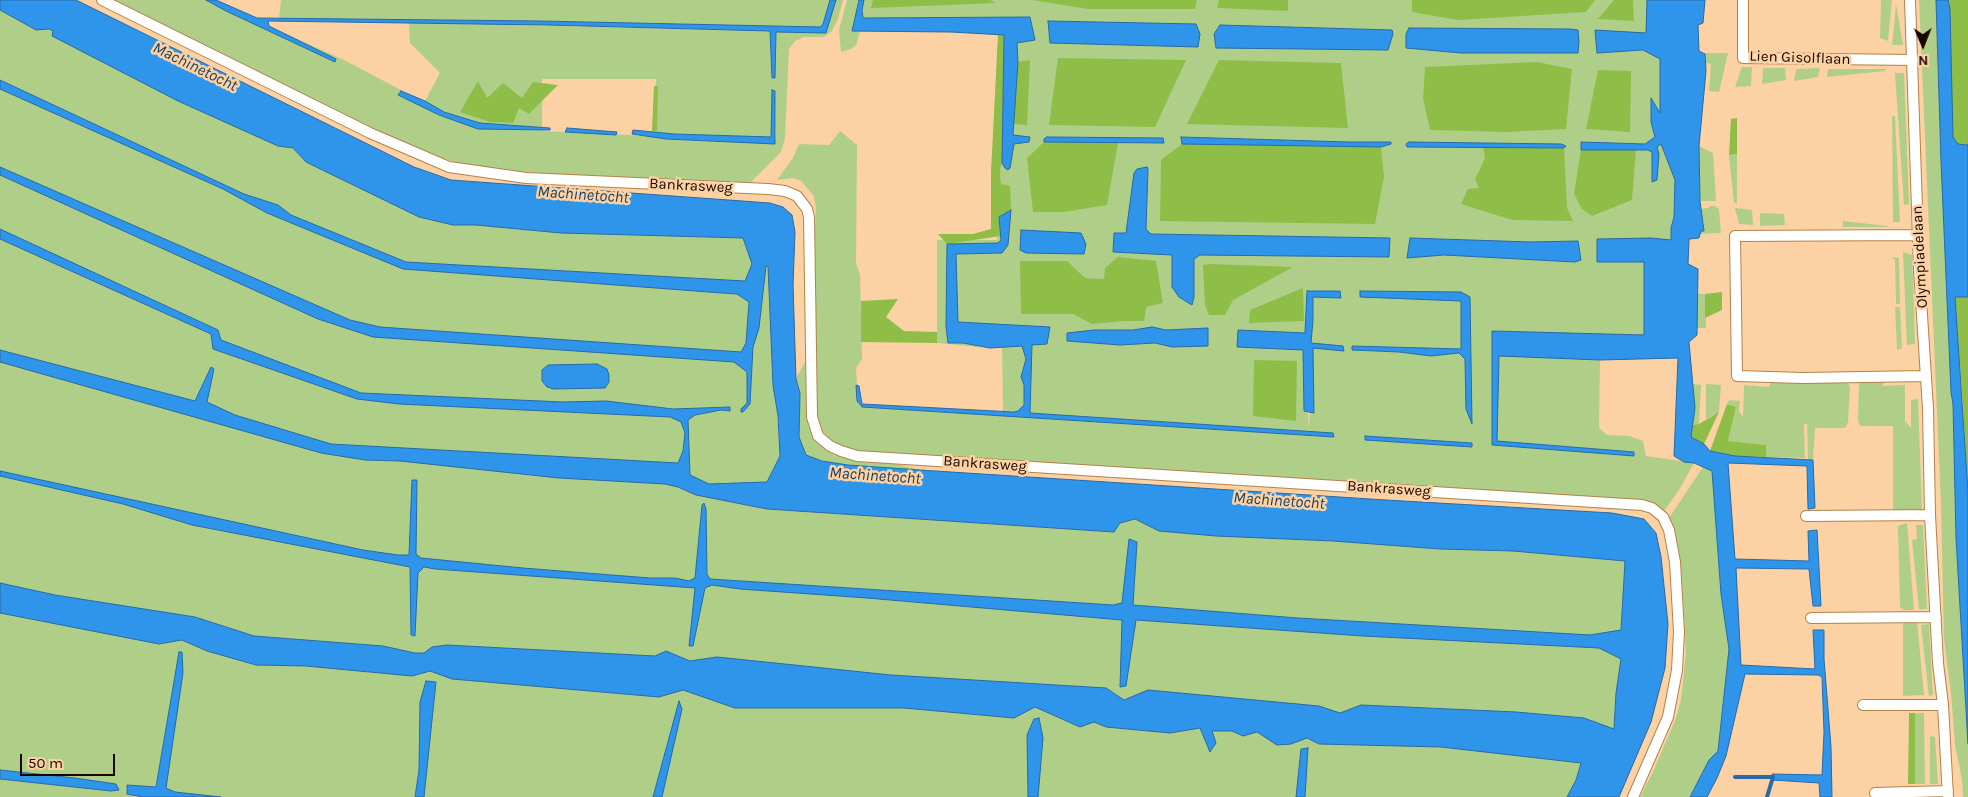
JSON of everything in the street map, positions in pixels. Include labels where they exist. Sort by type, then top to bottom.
[{"type":"street","name":"Bankrasweg","points":[[102,0],[370,133],[449,167],[526,178],[785,191],[797,196],[807,210],[809,217],[812,417],[818,436],[830,446],[841,451],[857,456],[1642,505],[1652,508],[1663,517],[1669,530],[1675,562],[1679,632],[1677,670],[1668,716],[1633,797]]},
{"type":"street","name":"Lien Gisolflaan","points":[[1743,0],[1743,58],[1913,60]]},
{"type":"street","name":"Olympiadelaan","points":[[1875,793],[1948,794],[1943,705],[1938,663],[1930,515],[1910,0]]},
{"type":"street","points":[[1918,235],[1735,236],[1737,376],[1803,378],[1926,376]]},
{"type":"street","points":[[1806,516],[1930,515]]},
{"type":"street","points":[[1811,618],[1936,617]]},
{"type":"street","points":[[1863,704],[1943,705]]},
{"type":"green space","points":[[108,0],[216,0],[262,20],[269,26],[344,60],[425,101],[440,73],[410,43],[409,23],[279,20],[281,0],[843,0],[838,19],[832,31],[824,37],[804,37],[795,41],[789,49],[785,138],[781,152],[750,183],[728,184],[543,174],[468,166],[419,150],[198,46]],"holes":[[[517,25],[777,26],[790,32],[776,32],[775,77],[772,77],[770,31]],[[542,79],[656,79],[654,136],[542,131]],[[772,90],[775,91],[775,143],[666,139],[657,137],[772,137]],[[450,114],[480,123],[533,130],[480,128]]]},
{"type":"green space","points":[[847,0],[1683,0],[1674,358],[1600,360],[1599,428],[1607,435],[1629,436],[1643,441],[1646,456],[1694,463],[1679,490],[1664,511],[1657,504],[1642,500],[873,454],[844,448],[831,442],[822,430],[815,409],[813,267],[816,208],[814,196],[801,181],[793,178],[777,180],[793,158],[799,144],[829,145],[840,131],[857,145],[856,263],[860,275],[862,359],[856,368],[858,404],[862,407],[1044,418],[1018,411],[1003,411],[1002,346],[990,348],[937,343],[937,240],[997,240],[1003,185],[1001,184],[1000,169],[1004,134],[1004,33],[860,31],[856,45],[851,49],[841,52],[839,30]],"holes":[[[1313,305],[1310,343],[1344,350],[1313,348],[1309,429],[1306,383]],[[1354,346],[1458,349],[1431,356],[1399,352],[1365,351]],[[1365,436],[1471,443],[1472,446],[1366,440]]]},
{"type":"green space","points":[[873,0],[990,0],[996,3],[871,8]]},
{"type":"green space","points":[[1032,0],[1197,0],[1195,9],[1088,9]]},
{"type":"green space","points":[[1219,0],[1288,0],[1288,11],[1217,8]]},
{"type":"green space","points":[[1412,0],[1595,0],[1586,12],[1458,20],[1412,12]]},
{"type":"green space","points":[[1614,0],[1633,0],[1634,21],[1598,19]]},
{"type":"green space","points":[[1881,0],[1892,0],[1888,41],[1880,38]]},
{"type":"green space","points":[[1919,0],[1968,0],[1968,797],[1963,797],[1962,779],[1955,745],[1944,639],[1941,504]]},
{"type":"green space","points":[[1948,0],[1968,0],[1968,144],[1966,145],[1958,144],[1953,137]]},
{"type":"green space","points":[[1896,4],[1903,45],[1892,45]]},
{"type":"green space","points":[[0,9],[53,31],[278,146],[293,148],[306,162],[453,225],[476,225],[561,233],[743,238],[752,264],[768,266],[780,456],[768,482],[764,509],[1114,532],[1120,523],[1135,519],[1333,541],[1440,549],[1513,551],[1625,561],[1619,658],[1621,659],[1615,729],[1581,763],[1576,780],[1567,797],[0,797]]},
{"type":"green space","points":[[998,34],[1004,35],[1001,184],[1010,186],[1011,210],[999,217],[1001,236],[947,244],[938,234],[973,234],[991,229],[991,172]]},
{"type":"green space","points":[[1705,53],[1728,53],[1719,92],[1709,91],[1711,64],[1706,63]]},
{"type":"green space","points":[[1058,58],[1186,60],[1155,127],[1049,125]]},
{"type":"green space","points":[[1030,60],[1027,125],[1014,124],[1018,62]]},
{"type":"green space","points":[[1219,60],[1341,63],[1348,128],[1187,124]]},
{"type":"green space","points":[[1537,62],[1572,69],[1566,129],[1506,132],[1430,130],[1423,98],[1425,67]]},
{"type":"green space","points":[[1742,67],[1752,67],[1751,86],[1735,87]]},
{"type":"green space","points":[[1763,68],[1785,68],[1786,80],[1762,84]]},
{"type":"green space","points":[[1820,68],[1818,77],[1794,81],[1796,69]]},
{"type":"green space","points":[[1828,69],[1886,69],[1885,71],[1827,77]]},
{"type":"green space","points":[[1598,70],[1631,71],[1630,132],[1586,129]]},
{"type":"green space","points":[[1895,73],[1904,73],[1909,204],[1904,205]]},
{"type":"green space","points":[[478,81],[487,98],[503,83],[522,98],[533,82],[558,85],[529,114],[519,108],[513,123],[490,122],[460,112]]},
{"type":"green space","points":[[654,86],[658,86],[657,131],[652,131]]},
{"type":"green space","points":[[1892,116],[1895,116],[1900,222],[1893,222]]},
{"type":"green space","points":[[1737,118],[1737,154],[1729,155],[1731,119]]},
{"type":"green space","points":[[1044,142],[1118,143],[1107,205],[1064,212],[1033,212],[1027,158]]},
{"type":"green space","points":[[1182,144],[1381,147],[1384,177],[1375,224],[1160,221],[1161,160]]},
{"type":"green space","points":[[1699,146],[1713,153],[1716,201],[1700,201]]},
{"type":"green space","points":[[1483,147],[1564,148],[1567,208],[1573,221],[1512,220],[1461,204],[1468,189],[1479,188],[1475,179],[1485,158]]},
{"type":"green space","points":[[1636,149],[1632,200],[1592,216],[1582,209],[1574,194],[1581,150]]},
{"type":"green space","points":[[1737,154],[1737,203],[1734,203],[1729,155]]},
{"type":"green space","points":[[1709,206],[1715,206],[1719,209],[1721,233],[1700,234],[1697,209],[1709,208]]},
{"type":"green space","points":[[1735,208],[1752,210],[1753,225],[1739,224]]},
{"type":"green space","points":[[1760,213],[1784,214],[1785,225],[1760,226]]},
{"type":"green space","points":[[1843,221],[1887,226],[1888,227],[1843,227]]},
{"type":"green space","points":[[1903,252],[1912,255],[1913,278],[1915,344],[1907,345]]},
{"type":"green space","points":[[1118,257],[1156,261],[1163,303],[1146,307],[1144,321],[1092,324],[1073,314],[1021,314],[1020,261],[1067,261],[1085,278],[1104,279],[1105,268]]},
{"type":"green space","points":[[1892,257],[1899,258],[1900,304],[1896,304],[1895,260]]},
{"type":"green space","points":[[1203,265],[1293,267],[1233,300],[1225,315],[1209,315],[1205,305]]},
{"type":"green space","points":[[1303,288],[1304,321],[1249,323],[1250,310]]},
{"type":"green space","points":[[1722,292],[1722,310],[1705,318],[1705,294]]},
{"type":"green space","points":[[1698,294],[1705,294],[1706,328],[1697,328]]},
{"type":"green space","points":[[1955,296],[1968,297],[1968,492],[1963,402]]},
{"type":"green space","points":[[898,299],[886,317],[904,331],[937,332],[937,343],[861,342],[861,301]]},
{"type":"green space","points":[[1895,307],[1900,307],[1902,348],[1897,350]]},
{"type":"green space","points":[[1254,360],[1297,361],[1296,421],[1253,416]]},
{"type":"green space","points":[[805,362],[808,425],[819,444],[833,455],[892,463],[920,470],[848,465],[822,461],[806,455],[799,437],[800,393],[796,379]]},
{"type":"green space","points":[[1771,382],[1848,382],[1850,388],[1848,422],[1845,428],[1815,428],[1813,460],[1808,459],[1807,424],[1804,424],[1805,458],[1766,457],[1766,445],[1728,441],[1736,407],[1727,404],[1729,400],[1740,401],[1739,411],[1743,417],[1744,385],[1769,387]]},
{"type":"green space","points":[[1884,382],[1882,386],[1905,385],[1905,421],[1911,428],[1911,400],[1918,399],[1922,510],[1893,512],[1893,426],[1860,426],[1858,421],[1859,383]]},
{"type":"green space","points":[[1693,384],[1701,385],[1699,424],[1693,425],[1695,408]]},
{"type":"green space","points":[[1706,384],[1721,385],[1719,412],[1706,419]]},
{"type":"green space","points":[[1727,404],[1736,407],[1728,441],[1766,445],[1766,457],[1735,456],[1710,451]]},
{"type":"green space","points":[[1719,412],[1704,444],[1691,437],[1693,425],[1699,424]]},
{"type":"green space","points":[[1703,467],[1712,471],[1721,594],[1729,649],[1718,751],[1709,760],[1690,797],[1640,797],[1676,718],[1681,700],[1686,653],[1682,578],[1676,540],[1669,518]]},
{"type":"green space","points":[[1907,523],[1914,610],[1904,610],[1900,607],[1898,526]]},
{"type":"green space","points":[[1916,525],[1923,525],[1927,609],[1919,609],[1912,540],[1917,539]]},
{"type":"green space","points":[[1907,621],[1917,621],[1924,695],[1903,696],[1903,624]]},
{"type":"green space","points":[[1929,624],[1933,695],[1929,696],[1921,625]]},
{"type":"green space","points":[[1909,713],[1915,713],[1915,784],[1908,784]]},
{"type":"green space","points":[[1915,713],[1924,713],[1925,784],[1915,784]]},
{"type":"green space","points":[[1930,736],[1935,737],[1938,784],[1930,784]]},
{"type":"water","name":"Machinetocht","points":[[0,0],[76,0],[414,167],[451,180],[770,203],[783,207],[792,215],[795,232],[793,285],[796,379],[800,393],[799,437],[806,455],[822,461],[848,465],[920,470],[1612,513],[1644,519],[1656,533],[1661,557],[1668,624],[1665,668],[1651,722],[1619,797],[1567,797],[1576,780],[1581,763],[1441,747],[1319,744],[1307,738],[1291,744],[1277,745],[1257,732],[1243,736],[1232,731],[1212,731],[1216,743],[1210,752],[1200,728],[1170,733],[1106,727],[1094,722],[1080,727],[1035,707],[1014,718],[904,708],[735,708],[683,690],[659,697],[452,679],[430,671],[412,676],[306,666],[256,665],[207,651],[182,640],[159,644],[0,613],[0,583],[55,595],[195,617],[254,636],[383,646],[415,653],[424,653],[432,647],[447,645],[655,656],[666,651],[690,661],[717,657],[891,675],[1106,688],[1124,700],[1148,690],[1319,706],[1340,713],[1361,705],[1516,712],[1584,718],[1614,729],[1616,693],[1621,659],[1599,648],[1363,636],[1136,620],[1126,686],[1120,687],[1122,620],[740,589],[712,585],[705,588],[693,646],[689,646],[695,588],[424,567],[418,573],[415,636],[411,635],[410,567],[192,525],[123,504],[0,476],[0,471],[363,550],[398,555],[409,555],[412,480],[417,480],[416,554],[421,558],[650,578],[675,578],[689,581],[695,578],[702,505],[704,503],[706,509],[707,574],[710,579],[1113,605],[1122,603],[1129,539],[1137,542],[1133,605],[1298,618],[1590,635],[1621,630],[1625,561],[1513,551],[1440,549],[1333,541],[1216,536],[1159,531],[1135,519],[1120,523],[1114,532],[767,509],[696,495],[678,487],[665,484],[559,478],[400,461],[365,460],[321,453],[0,362],[0,350],[195,401],[211,367],[214,369],[207,402],[235,415],[331,444],[678,463],[683,451],[685,433],[681,422],[670,417],[399,404],[357,399],[213,349],[211,334],[0,239],[0,229],[218,330],[221,340],[361,393],[563,402],[606,401],[673,409],[730,407],[730,411],[721,410],[695,415],[688,420],[690,475],[709,484],[767,482],[780,456],[778,416],[773,385],[768,266],[766,266],[759,328],[753,347],[750,404],[743,412],[741,412],[741,409],[747,403],[747,372],[734,362],[373,337],[318,319],[0,175],[0,167],[350,320],[380,327],[741,352],[746,343],[749,302],[737,294],[403,269],[267,213],[223,189],[0,89],[0,80],[244,194],[278,205],[291,215],[406,262],[745,281],[752,264],[743,238],[561,233],[476,225],[453,225],[419,217],[306,162],[293,148],[278,146],[178,101],[52,36],[53,31],[49,29],[36,30],[0,10]]},
{"type":"water","points":[[206,0],[216,0],[257,18],[540,21],[820,27],[823,24],[830,0],[836,0],[826,33],[776,32],[775,78],[772,78],[770,31],[547,25],[268,21],[269,26],[336,59],[335,62]]},
{"type":"water","points":[[859,0],[864,0],[863,18],[1030,17],[1035,40],[1017,43],[1018,62],[1013,135],[1030,137],[1029,142],[1014,144],[1008,170],[1002,163],[1004,35],[951,32],[852,31]]},
{"type":"water","points":[[1647,0],[1705,0],[1703,23],[1698,25],[1699,51],[1705,54],[1706,71],[1699,146],[1700,201],[1704,231],[1701,231],[1699,238],[1689,239],[1688,264],[1698,269],[1697,335],[1689,342],[1695,408],[1691,437],[1704,444],[1710,451],[1735,456],[1813,460],[1815,508],[1808,509],[1807,466],[1728,463],[1735,559],[1809,561],[1808,531],[1817,530],[1821,606],[1813,606],[1809,569],[1736,568],[1741,665],[1815,669],[1813,630],[1824,630],[1832,797],[1820,797],[1819,783],[1773,780],[1772,774],[1822,775],[1824,732],[1822,677],[1818,675],[1745,674],[1726,756],[1717,778],[1707,797],[1690,797],[1709,760],[1718,751],[1729,649],[1721,594],[1712,471],[1694,463],[1684,462],[1674,456],[1678,358],[1600,360],[1499,356],[1497,441],[1634,452],[1634,456],[1492,445],[1492,331],[1644,335],[1644,262],[1597,262],[1597,239],[1651,238],[1671,240],[1675,180],[1661,144],[1657,147],[1659,154],[1657,180],[1652,182],[1652,152],[1648,150],[1581,150],[1581,142],[1645,144],[1655,137],[1651,122],[1651,98],[1660,113],[1660,59],[1643,50],[1597,53],[1595,30],[1646,33]]},
{"type":"water","points":[[1936,0],[1948,0],[1950,9],[1953,137],[1958,144],[1968,144],[1968,297],[1955,297],[1968,492],[1968,744],[1956,538],[1953,404],[1941,161]]},
{"type":"water","points":[[1048,21],[1196,24],[1200,34],[1198,47],[1050,43]]},
{"type":"water","points":[[1220,25],[1392,30],[1393,34],[1388,50],[1216,48],[1214,34]]},
{"type":"water","points":[[1409,28],[1578,30],[1578,53],[1461,53],[1406,48],[1406,34]]},
{"type":"water","points":[[772,90],[775,91],[775,144],[666,139],[632,134],[633,130],[674,134],[771,137]]},
{"type":"water","points":[[401,91],[425,101],[444,112],[480,123],[550,128],[550,130],[478,129],[439,115],[398,95]]},
{"type":"water","points":[[567,128],[617,132],[616,135],[565,132]]},
{"type":"water","points":[[1047,137],[1163,138],[1164,143],[1044,142],[1044,139]]},
{"type":"water","points":[[1181,137],[1391,142],[1391,144],[1381,147],[1182,144]]},
{"type":"water","points":[[1409,142],[1561,144],[1566,146],[1564,148],[1407,147],[1406,144]]},
{"type":"water","points":[[1147,167],[1146,229],[1151,234],[1390,238],[1389,257],[1200,255],[1194,259],[1194,297],[1192,305],[1179,297],[1172,287],[1172,255],[1113,252],[1114,233],[1126,233],[1134,173],[1137,169]]},
{"type":"water","points":[[1011,210],[1008,245],[1002,253],[956,254],[958,322],[1050,327],[1047,344],[1032,345],[1030,413],[1333,433],[1334,437],[862,407],[857,401],[856,385],[859,386],[862,404],[1014,412],[1024,405],[1024,385],[1021,377],[1026,359],[1022,346],[990,348],[963,343],[948,343],[946,326],[947,244],[998,243],[1001,240],[999,217]]},
{"type":"water","points":[[1021,230],[1081,233],[1086,244],[1084,254],[1026,253],[1020,250]]},
{"type":"water","points":[[1410,238],[1531,242],[1578,241],[1581,260],[1575,262],[1444,255],[1407,258]]},
{"type":"water","points":[[1307,291],[1340,291],[1341,298],[1313,297],[1311,343],[1343,346],[1344,351],[1313,348],[1314,413],[1304,411],[1303,350],[1237,347],[1238,330],[1305,333]]},
{"type":"water","points":[[1360,291],[1461,292],[1470,297],[1472,424],[1466,409],[1465,359],[1459,353],[1431,356],[1399,352],[1352,350],[1352,346],[1461,349],[1461,301],[1360,297]]},
{"type":"water","points":[[1152,327],[1166,330],[1208,328],[1208,346],[1172,347],[1155,343],[1120,345],[1067,341],[1067,333],[1094,330],[1133,330]]},
{"type":"water","points":[[597,364],[607,369],[609,375],[609,382],[605,388],[554,389],[547,387],[542,381],[542,370],[548,365]]},
{"type":"water","points":[[1365,436],[1472,443],[1472,447],[1365,440]]},
{"type":"water","points":[[179,652],[182,652],[183,673],[166,788],[175,792],[221,797],[143,797],[127,794],[127,785],[156,787]]},
{"type":"water","points":[[426,681],[436,682],[424,797],[415,797],[419,770],[420,702]]},
{"type":"water","points":[[679,701],[682,709],[662,797],[653,797]]},
{"type":"water","points":[[1039,718],[1043,738],[1038,797],[1028,797],[1027,735],[1034,719]]},
{"type":"water","points":[[1308,748],[1305,797],[1296,797],[1301,749]]},
{"type":"water","points":[[0,770],[116,784],[119,790],[111,791],[0,779]]},
{"type":"waterway","points":[[1735,777],[1773,777],[1767,797]]}]
